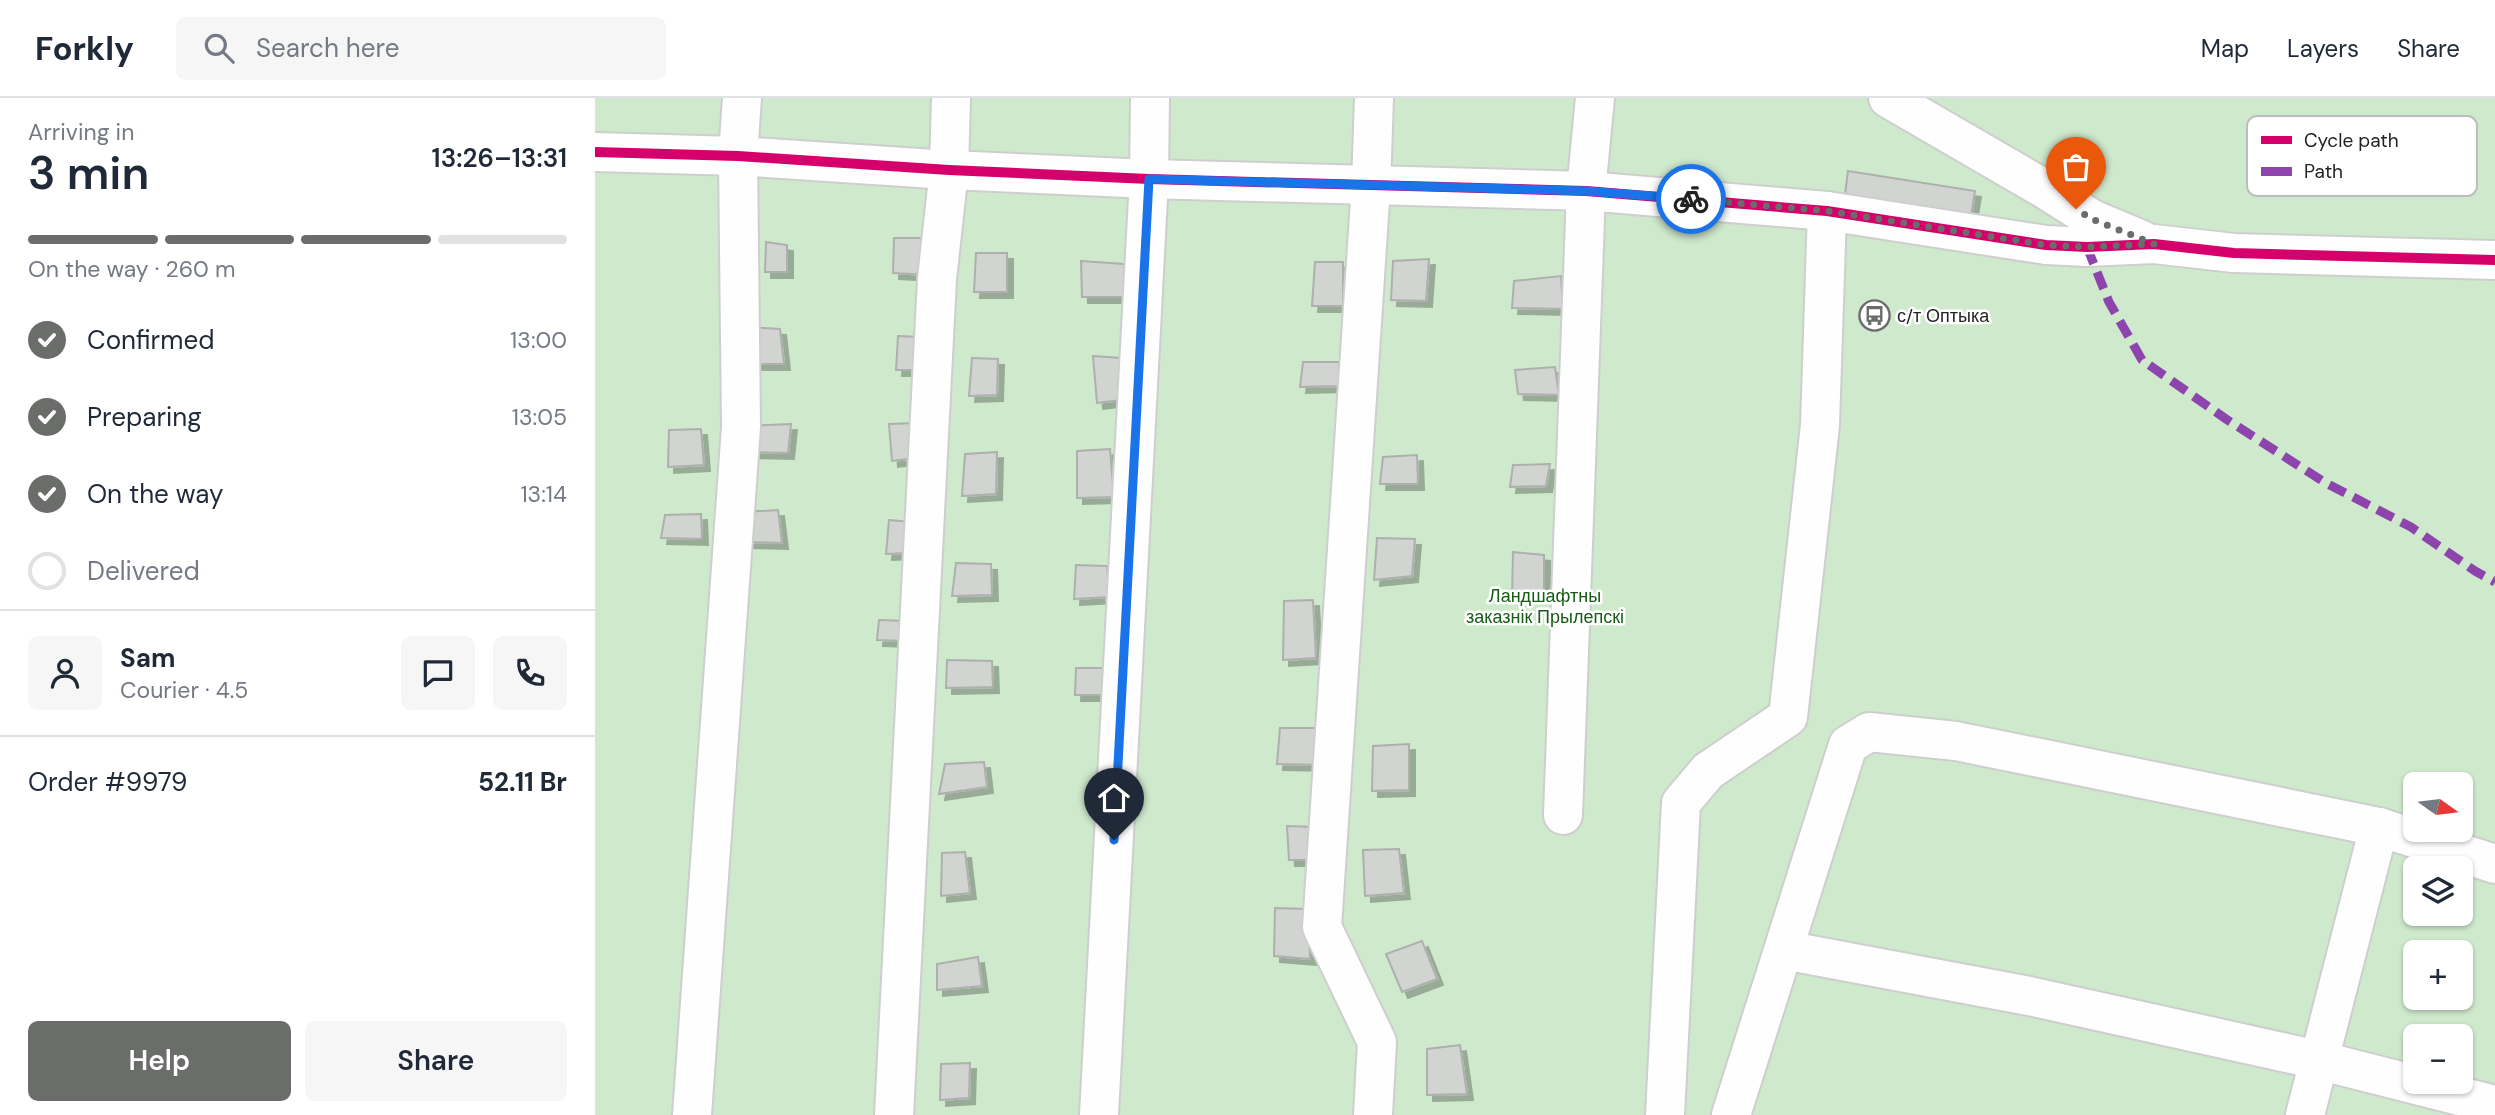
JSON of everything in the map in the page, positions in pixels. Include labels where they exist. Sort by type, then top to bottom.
[{"type":"street","points":[[691,1115],[741,427],[739,156],[742,98]]},
{"type":"street","points":[[894,1115],[937,279],[949,170],[951,98]]},
{"type":"street","points":[[1099,1115],[1149,179],[1150,98]]},
{"type":"street","points":[[1373,1115],[1377,1042],[1322,927],[1371,186],[1374,98]]},
{"type":"street","points":[[1563,815],[1586,191],[1595,98]]},
{"type":"street","points":[[1888,98],[2092,219],[2154,244]]},
{"type":"street","points":[[595,152],[739,156],[949,170],[1149,179],[1586,191],[1827,211],[2046,245],[2087,247],[2154,244],[2234,253],[2495,260]]},
{"type":"street","points":[[1665,1115],[1681,803],[1708,771],[1788,717],[1820,425],[1827,211]]},
{"type":"street","points":[[1731,1115],[1848,745],[1869,732],[1956,741],[2379,827],[2495,864]]},
{"type":"street","points":[[2305,1115],[2379,827]]},
{"type":"street","points":[[1783,950],[2029,996],[2318,1060],[2495,1105]]},
{"type":"green space","name":"Ландшафтны заказнік Прылепскі","points":[[595,98],[2495,98],[2495,1115],[595,1115]]},
{"type":"building","points":[[1848,171],[1975,191],[1970,222],[1844,202]]},
{"type":"building","points":[[894,238],[929,238],[927,275],[893,273]]},
{"type":"building","points":[[766,242],[787,245],[787,272],[765,272]]},
{"type":"building","points":[[976,253],[1007,253],[1007,292],[974,292]]},
{"type":"building","points":[[1429,259],[1426,301],[1391,300],[1393,261]]},
{"type":"building","points":[[1081,261],[1124,264],[1126,297],[1082,297]]},
{"type":"building","points":[[1315,262],[1343,262],[1343,306],[1312,306]]},
{"type":"building","points":[[1561,276],[1563,309],[1512,308],[1514,281]]},
{"type":"building","points":[[749,327],[780,329],[784,364],[748,364]]},
{"type":"building","points":[[898,336],[922,337],[920,370],[896,370]]},
{"type":"building","points":[[1093,356],[1121,358],[1121,400],[1097,403]]},
{"type":"building","points":[[972,358],[998,359],[997,395],[969,396]]},
{"type":"building","points":[[1303,362],[1339,362],[1339,386],[1300,387]]},
{"type":"building","points":[[1555,367],[1559,395],[1518,394],[1515,370]]},
{"type":"building","points":[[915,423],[916,458],[892,461],[889,424]]},
{"type":"building","points":[[791,424],[788,453],[744,452],[746,426]]},
{"type":"building","points":[[701,429],[704,465],[668,467],[669,430]]},
{"type":"building","points":[[1110,449],[1114,497],[1077,498],[1077,451]]},
{"type":"building","points":[[997,452],[996,494],[962,496],[965,454]]},
{"type":"building","points":[[1417,455],[1418,484],[1380,484],[1383,457]]},
{"type":"building","points":[[1550,464],[1546,486],[1510,487],[1513,465]]},
{"type":"building","points":[[778,510],[782,543],[741,542],[745,512]]},
{"type":"building","points":[[701,514],[702,539],[661,538],[665,515]]},
{"type":"building","points":[[889,520],[911,522],[911,553],[886,554]]},
{"type":"building","points":[[1377,538],[1415,539],[1412,576],[1374,580]]},
{"type":"building","points":[[1513,552],[1544,555],[1544,595],[1512,597]]},
{"type":"building","points":[[956,563],[991,564],[992,595],[952,596]]},
{"type":"building","points":[[1076,565],[1107,566],[1110,597],[1074,599]]},
{"type":"building","points":[[1313,600],[1316,658],[1283,660],[1284,601]]},
{"type":"building","points":[[879,620],[907,621],[905,641],[877,640]]},
{"type":"building","points":[[947,660],[992,661],[993,687],[946,688]]},
{"type":"building","points":[[1076,668],[1106,668],[1105,695],[1075,695]]},
{"type":"building","points":[[1280,728],[1323,728],[1322,765],[1277,764]]},
{"type":"building","points":[[1409,744],[1409,790],[1372,791],[1373,746]]},
{"type":"building","points":[[984,762],[987,787],[939,794],[945,764]]},
{"type":"building","points":[[1287,826],[1314,827],[1315,860],[1289,860]]},
{"type":"building","points":[[1399,849],[1404,893],[1365,896],[1363,850]]},
{"type":"building","points":[[965,852],[970,893],[941,896],[942,853]]},
{"type":"building","points":[[1275,908],[1308,909],[1310,959],[1274,956]]},
{"type":"building","points":[[1422,941],[1437,979],[1402,992],[1386,954]]},
{"type":"building","points":[[978,957],[982,986],[937,990],[937,964]]},
{"type":"building","points":[[1460,1045],[1467,1094],[1427,1095],[1427,1049]]},
{"type":"building","points":[[970,1063],[969,1098],[940,1100],[941,1064]]},
{"type":"marked path","points":[[2087,247],[2109,302],[2142,360],[2226,419],[2324,482],[2411,527],[2495,582]]},
{"type":"cycle path","points":[[595,152],[738,156],[949,170],[1149,179],[1586,191],[1827,211],[2046,245],[2087,247],[2154,244],[2234,253],[2495,260]]},
{"type":"way so far","points":[[1691,199],[1827,211],[2046,245],[2087,247],[2154,244],[2092,219],[2076,209]]},
{"type":"place","name":"с/т Оптыка","points":[[1874,316]]},
{"type":"route","points":[[1114,840],[1149,179],[1586,191],[1691,199]]}]
